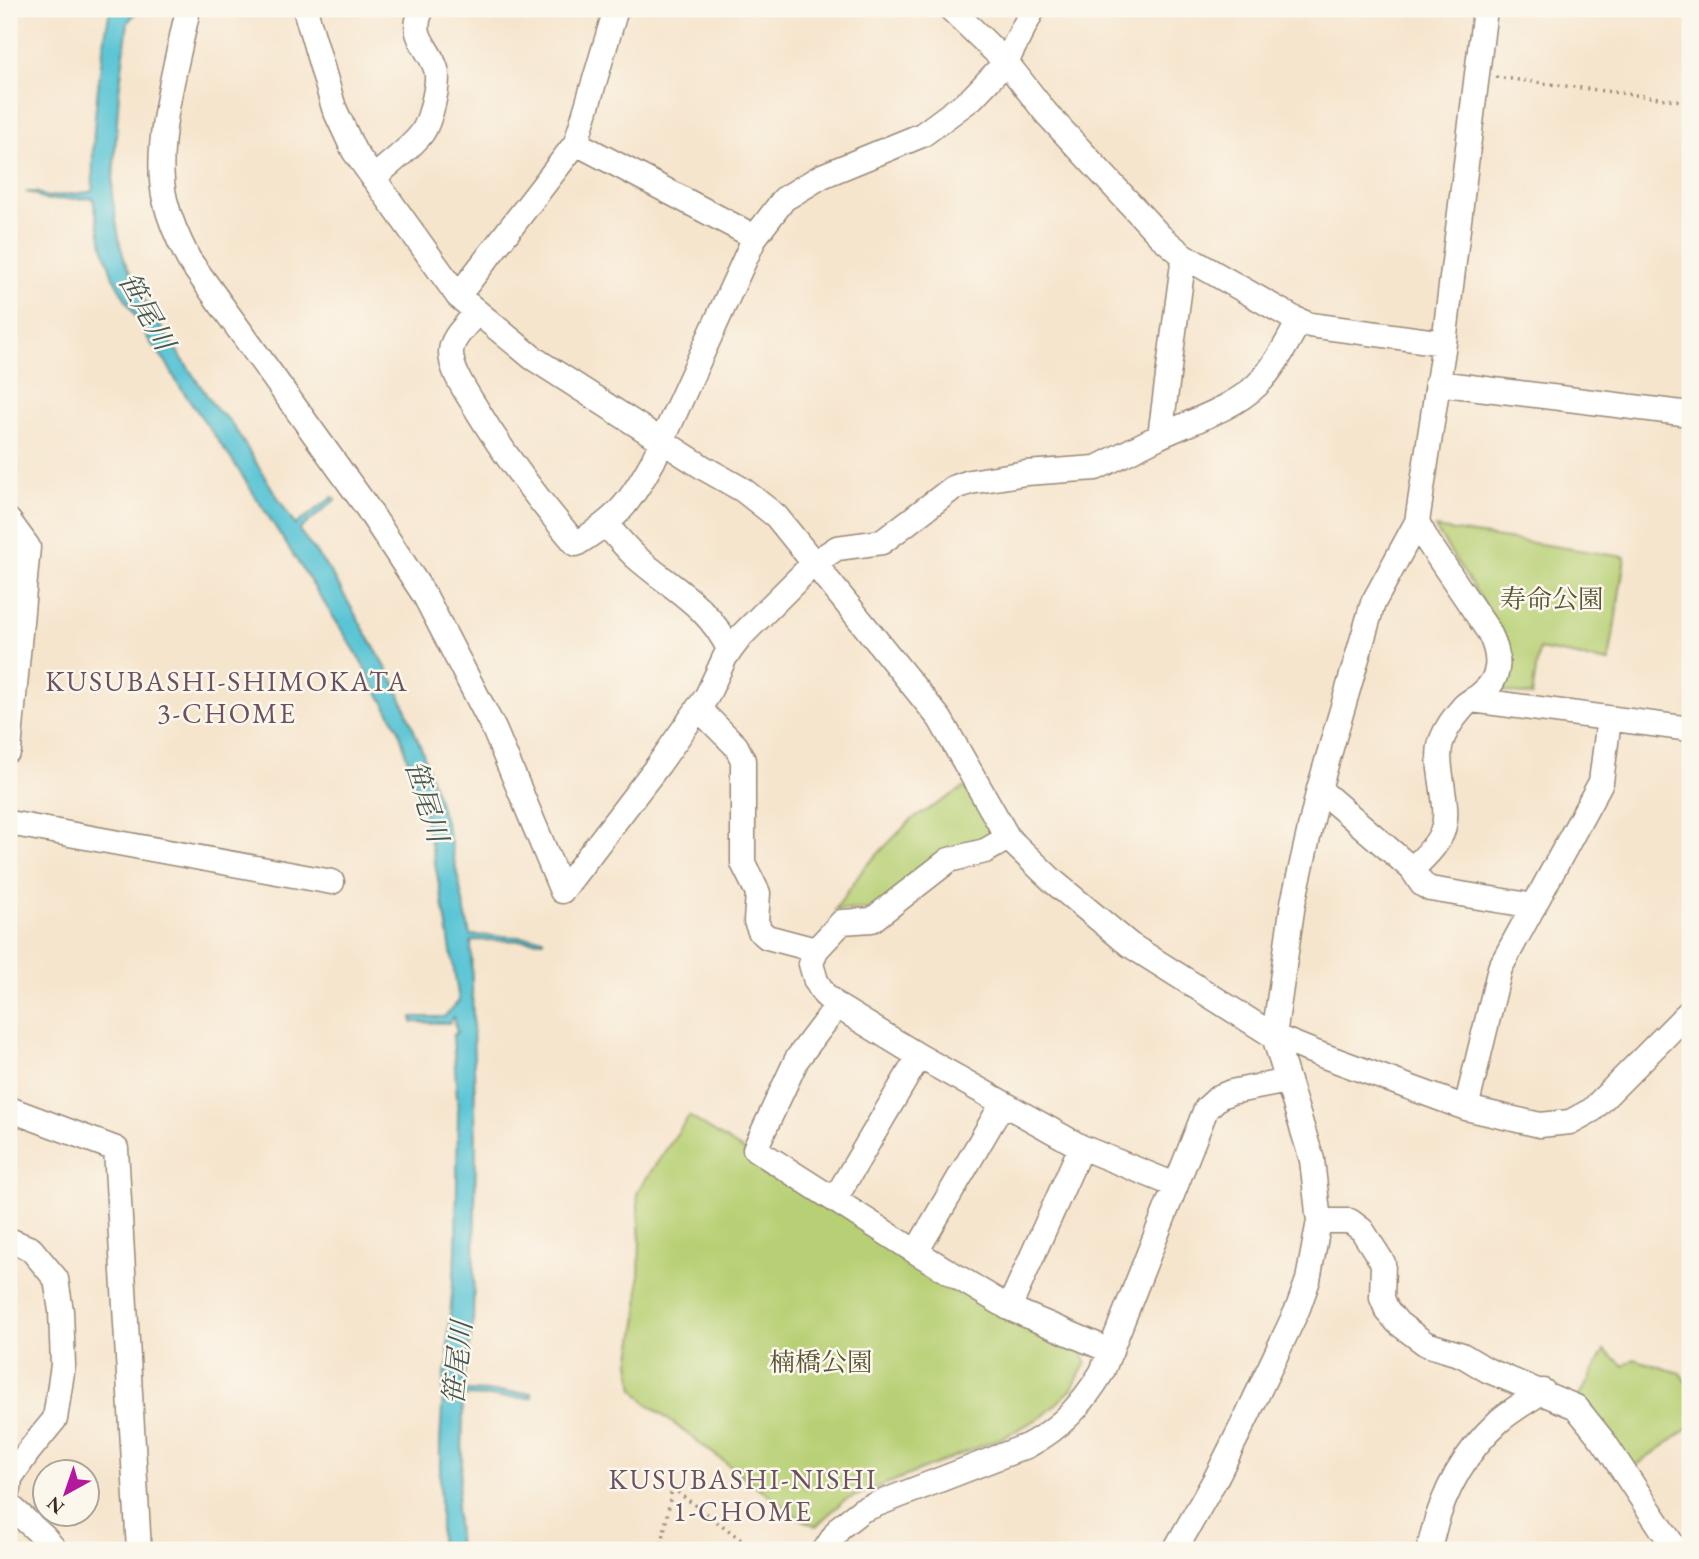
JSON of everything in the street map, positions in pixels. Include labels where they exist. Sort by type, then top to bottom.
[{"type":"street","points":[[188,9],[166,119],[162,170],[165,200],[177,236],[189,260],[366,506],[425,596],[494,727],[562,891],[652,774],[707,696],[730,651],[742,635],[814,563],[837,548],[882,542],[953,488],[970,482],[1026,472],[1096,468],[1237,401],[1272,368],[1299,321]]},
{"type":"street","points":[[305,9],[334,108],[354,151],[458,296],[533,358],[743,490],[776,516],[940,719],[1008,838],[1054,882],[1130,945],[1275,1036],[1466,1108],[1540,1125],[1570,1122],[1592,1110],[1690,1011]]},
{"type":"street","points":[[373,178],[423,132],[438,84],[436,68],[422,45],[417,29],[422,9]]},
{"type":"street","points":[[458,296],[576,143],[616,9]]},
{"type":"street","points":[[951,9],[1006,62],[1046,113],[1160,236],[1184,256],[1310,325],[1444,343]]},
{"type":"street","points":[[477,312],[455,340],[451,351],[458,379],[497,444],[536,497],[576,544],[606,525],[635,494],[755,237],[784,199],[822,176],[922,135],[972,98],[1006,62],[1033,9]]},
{"type":"street","points":[[1175,1550],[1216,1478],[1298,1308],[1308,1280],[1319,1221],[1312,1160],[1275,1036],[1293,903],[1319,789],[1373,603],[1417,522],[1444,343],[1485,9]]},
{"type":"street","points":[[576,143],[755,237]]},
{"type":"street","points":[[1160,436],[1184,256]]},
{"type":"street","points":[[1437,383],[1690,414]]},
{"type":"street","points":[[9,521],[28,547],[9,750]]},
{"type":"street","points":[[1412,869],[1433,850],[1443,835],[1447,820],[1438,754],[1442,738],[1465,704],[1490,686],[1499,662],[1495,644],[1417,522]]},
{"type":"street","points":[[606,525],[635,556],[706,614],[720,630],[730,651]]},
{"type":"street","points":[[1472,700],[1690,729]]},
{"type":"street","points":[[698,708],[736,746],[743,760],[743,863],[758,893],[757,920],[760,931],[767,937],[816,950]]},
{"type":"street","points":[[1466,1108],[1500,968],[1601,782],[1609,719]]},
{"type":"street","points":[[1319,789],[1412,869],[1422,884],[1430,889],[1534,906]]},
{"type":"street","points":[[9,823],[332,882]]},
{"type":"street","points":[[1008,838],[985,851],[949,860],[872,920],[842,922],[816,950],[811,964],[816,981],[824,994],[837,1006],[919,1056],[1081,1147],[1175,1185]]},
{"type":"street","points":[[837,1006],[797,1059],[755,1149],[1009,1308],[1111,1351]]},
{"type":"street","points":[[835,1199],[919,1056]]},
{"type":"street","points":[[825,1550],[841,1527],[862,1510],[1027,1446],[1047,1436],[1079,1407],[1102,1372],[1111,1351],[1206,1109],[1219,1097],[1288,1081]]},
{"type":"street","points":[[916,1252],[1003,1103]]},
{"type":"street","points":[[9,1109],[116,1149],[139,1550]]},
{"type":"street","points":[[1009,1308],[1081,1147]]},
{"type":"street","points":[[1319,1221],[1350,1222],[1362,1230],[1383,1263],[1382,1298],[1387,1310],[1398,1323],[1426,1344],[1462,1355],[1487,1370],[1543,1391],[1576,1407],[1585,1416],[1676,1550]]},
{"type":"street","points":[[9,1240],[31,1249],[56,1279],[61,1311],[63,1365],[55,1419],[18,1450],[9,1489]]},
{"type":"street","points":[[1429,1550],[1435,1521],[1450,1483],[1471,1450],[1499,1421],[1543,1391]]},
{"type":"street","points":[[9,1505],[55,1550]]},
{"type":"path","points":[[1477,75],[1690,102]]},
{"type":"path","points":[[661,1550],[672,1488],[755,1550]]},
{"type":"green space","name":"寿命公園","points":[[1435,528],[1625,557],[1609,662],[1539,649],[1532,696],[1502,691],[1510,663],[1503,633]]},
{"type":"green space","points":[[965,787],[996,832],[875,909],[835,910],[864,868],[911,820]]},
{"type":"green space","name":"楠橋公園","points":[[689,1116],[1004,1316],[1083,1353],[1086,1363],[1071,1390],[1043,1416],[1006,1436],[843,1501],[816,1526],[799,1518],[645,1402],[634,1389],[630,1362],[638,1317],[640,1240],[637,1192]]},
{"type":"green space","points":[[1604,1350],[1624,1366],[1634,1359],[1680,1373],[1690,1388],[1690,1427],[1630,1470],[1579,1398]]},
{"type":"water","name":"笹尾川","points":[[110,9],[139,9],[128,22],[119,92],[112,196],[125,262],[150,311],[216,409],[230,421],[295,525],[333,497],[336,499],[299,530],[333,576],[396,685],[423,753],[448,831],[470,935],[543,938],[543,941],[471,942],[476,1149],[473,1324],[462,1391],[532,1393],[532,1398],[461,1396],[462,1464],[456,1510],[459,1550],[440,1550],[440,1443],[444,1374],[449,1361],[448,1336],[456,1252],[458,1114],[453,1036],[457,1032],[453,1017],[449,1023],[412,1022],[412,1017],[444,1017],[459,1001],[430,838],[399,730],[354,649],[234,463],[150,342],[113,277],[102,243],[93,198],[44,200],[26,192],[36,192],[47,197],[90,192],[93,189],[97,99]]},
{"type":"district","name":"KUSUBASHI-SHIMOKATA 3-CHOME","points":[[227,697]]},
{"type":"district","name":"KUSUBASHI-NISHI 1-CHOME","points":[[743,1495]]}]
